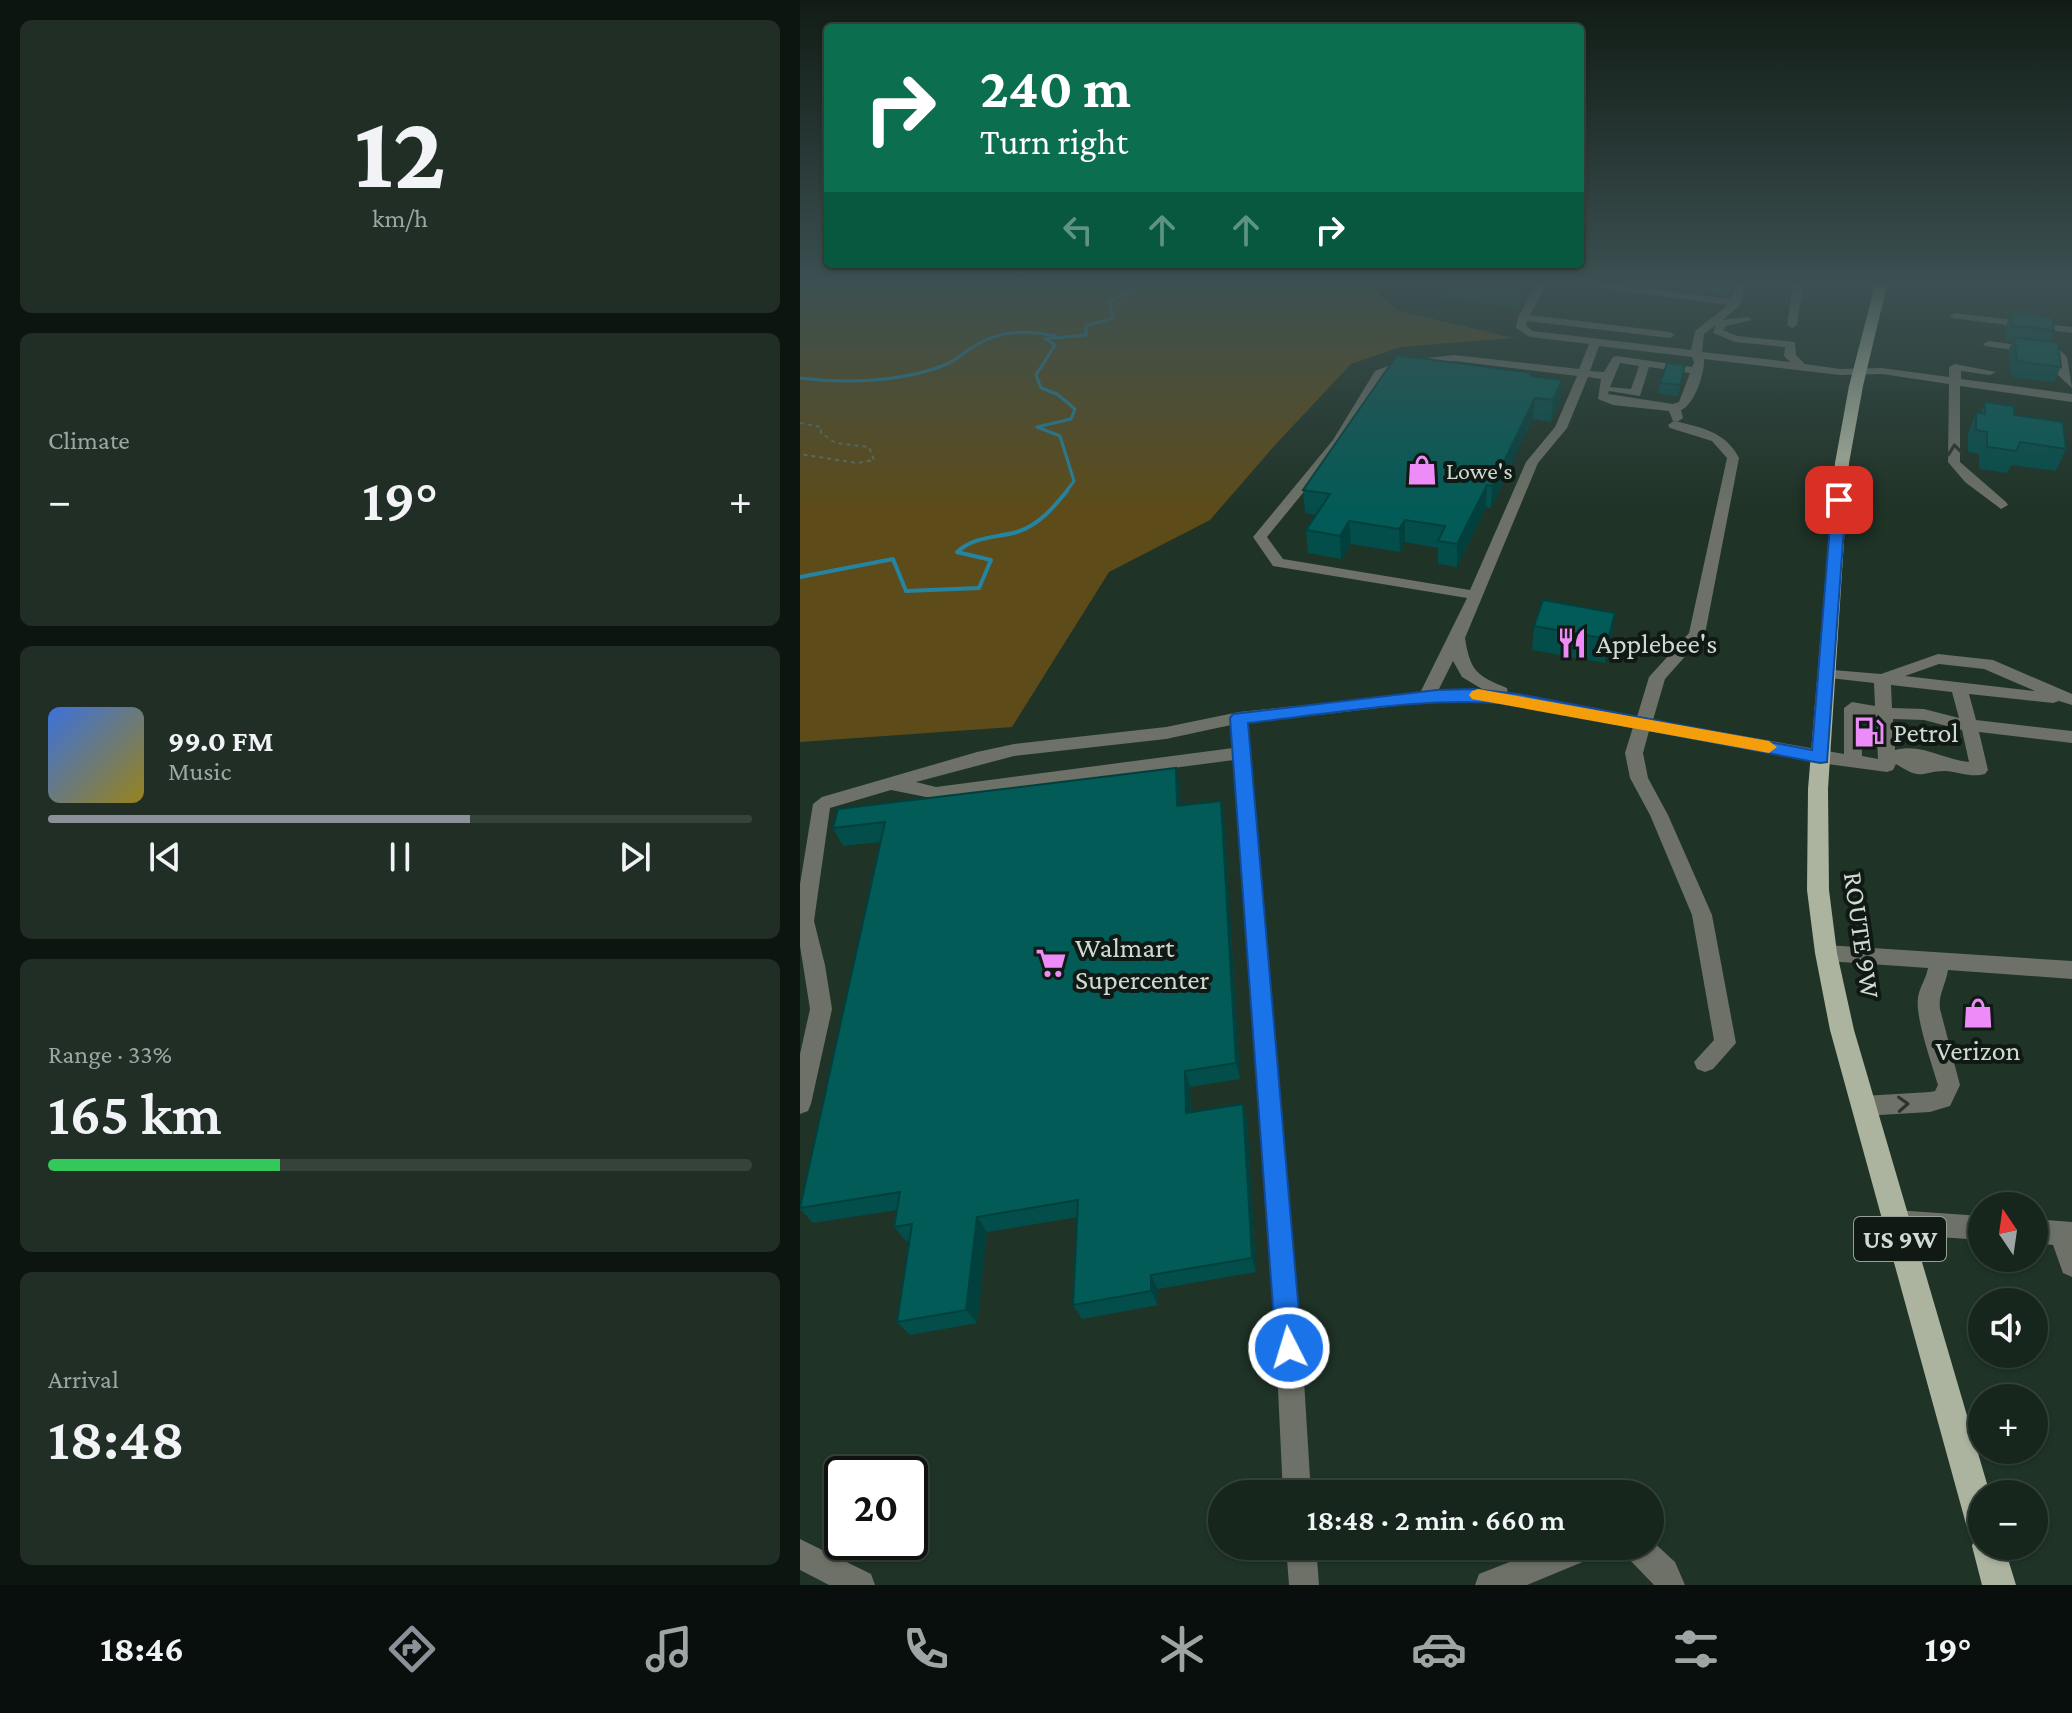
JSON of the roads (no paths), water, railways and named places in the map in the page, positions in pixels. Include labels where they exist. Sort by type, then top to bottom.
[{"type":"main road","name":"ROUTE 9W","points":[[1864,359],[1840,481],[1816,853],[1826,953],[1863,1106],[1969,1480]]},
{"type":"main road","points":[[1992,1560],[1999,1585]]},
{"type":"street","points":[[1445,359],[1401,364],[1379,373],[1338,442],[1260,537],[1278,563],[1476,595]]},
{"type":"street","points":[[1462,359],[1584,373],[1636,393],[1645,363]]},
{"type":"street","points":[[1426,697],[1457,638],[1532,462],[1561,428],[1589,359]]},
{"type":"street","points":[[1698,371],[1617,359],[1602,396],[1613,401],[1674,408],[1684,404],[1698,371],[1699,359]]},
{"type":"street","points":[[1679,368],[1690,359]]},
{"type":"street","points":[[1736,359],[1801,367],[1887,372],[2072,398]]},
{"type":"street","points":[[1793,359],[1801,367]]},
{"type":"street","points":[[2060,359],[2064,375],[2072,384]]},
{"type":"street","points":[[1401,364],[1459,373]]},
{"type":"street","points":[[1990,372],[1955,367],[1957,409],[1952,457],[2001,505]]},
{"type":"street","points":[[1563,388],[1578,390]]},
{"type":"street","points":[[1674,408],[1678,414],[1675,425],[1716,438],[1733,458],[1697,634],[1657,677],[1634,753],[1636,771],[1659,815],[1702,915],[1725,1043],[1705,1062]]},
{"type":"street","points":[[1457,638],[1459,659],[1466,674],[1518,700]]},
{"type":"street","points":[[1882,679],[1938,659],[1987,664],[2072,700]]},
{"type":"street","points":[[1827,673],[2072,700]]},
{"type":"street","points":[[1849,676],[1853,761]]},
{"type":"street","points":[[800,1104],[821,1009],[804,921],[822,804],[1014,750],[1166,733],[1239,718],[1426,697],[1473,695],[1518,700],[1820,757],[1887,766],[1892,755],[1892,714],[1882,679]]},
{"type":"street","points":[[1892,755],[1910,767],[1929,770],[1942,765],[1979,770],[1959,688]]},
{"type":"street","points":[[1852,708],[1892,714],[1913,723],[1936,727],[1949,723],[2072,737]]},
{"type":"street","points":[[1239,718],[1289,1348],[1296,1480]]},
{"type":"street","points":[[890,783],[936,793],[1242,753]]},
{"type":"street","points":[[1826,953],[2072,970]]},
{"type":"street","points":[[1863,1106],[1942,1099],[1949,1085],[1928,996],[1936,984],[1939,961]]},
{"type":"street","points":[[1895,1222],[1968,1227]]},
{"type":"street","points":[[2066,1234],[2072,1264]]},
{"type":"street","points":[[800,1554],[860,1585]]},
{"type":"street","points":[[1302,1560],[1304,1585]]},
{"type":"street","points":[[1490,1585],[1552,1560]]},
{"type":"street","points":[[1651,1560],[1664,1573],[1670,1585]]},
{"type":"waterway","points":[[800,378],[836,381],[893,378],[930,370],[956,359]]},
{"type":"waterway","points":[[1046,359],[1036,375],[1041,388],[1057,394],[1075,409],[1071,419],[1037,427],[1060,436],[1074,481],[1065,493]]},
{"type":"waterway","points":[[800,577],[893,559],[906,591],[979,588],[991,560],[957,552],[978,540],[1017,532],[1032,525],[1051,510],[1067,491]]},
{"type":"place","name":"Lowe's","points":[[1422,470]]},
{"type":"place","name":"Applebee's","points":[[1572,643]]},
{"type":"place","name":"Petrol","points":[[1869,732]]},
{"type":"place","name":"Walmart Supercenter","points":[[1051,963]]},
{"type":"place","name":"Verizon","points":[[1978,1013]]}]
